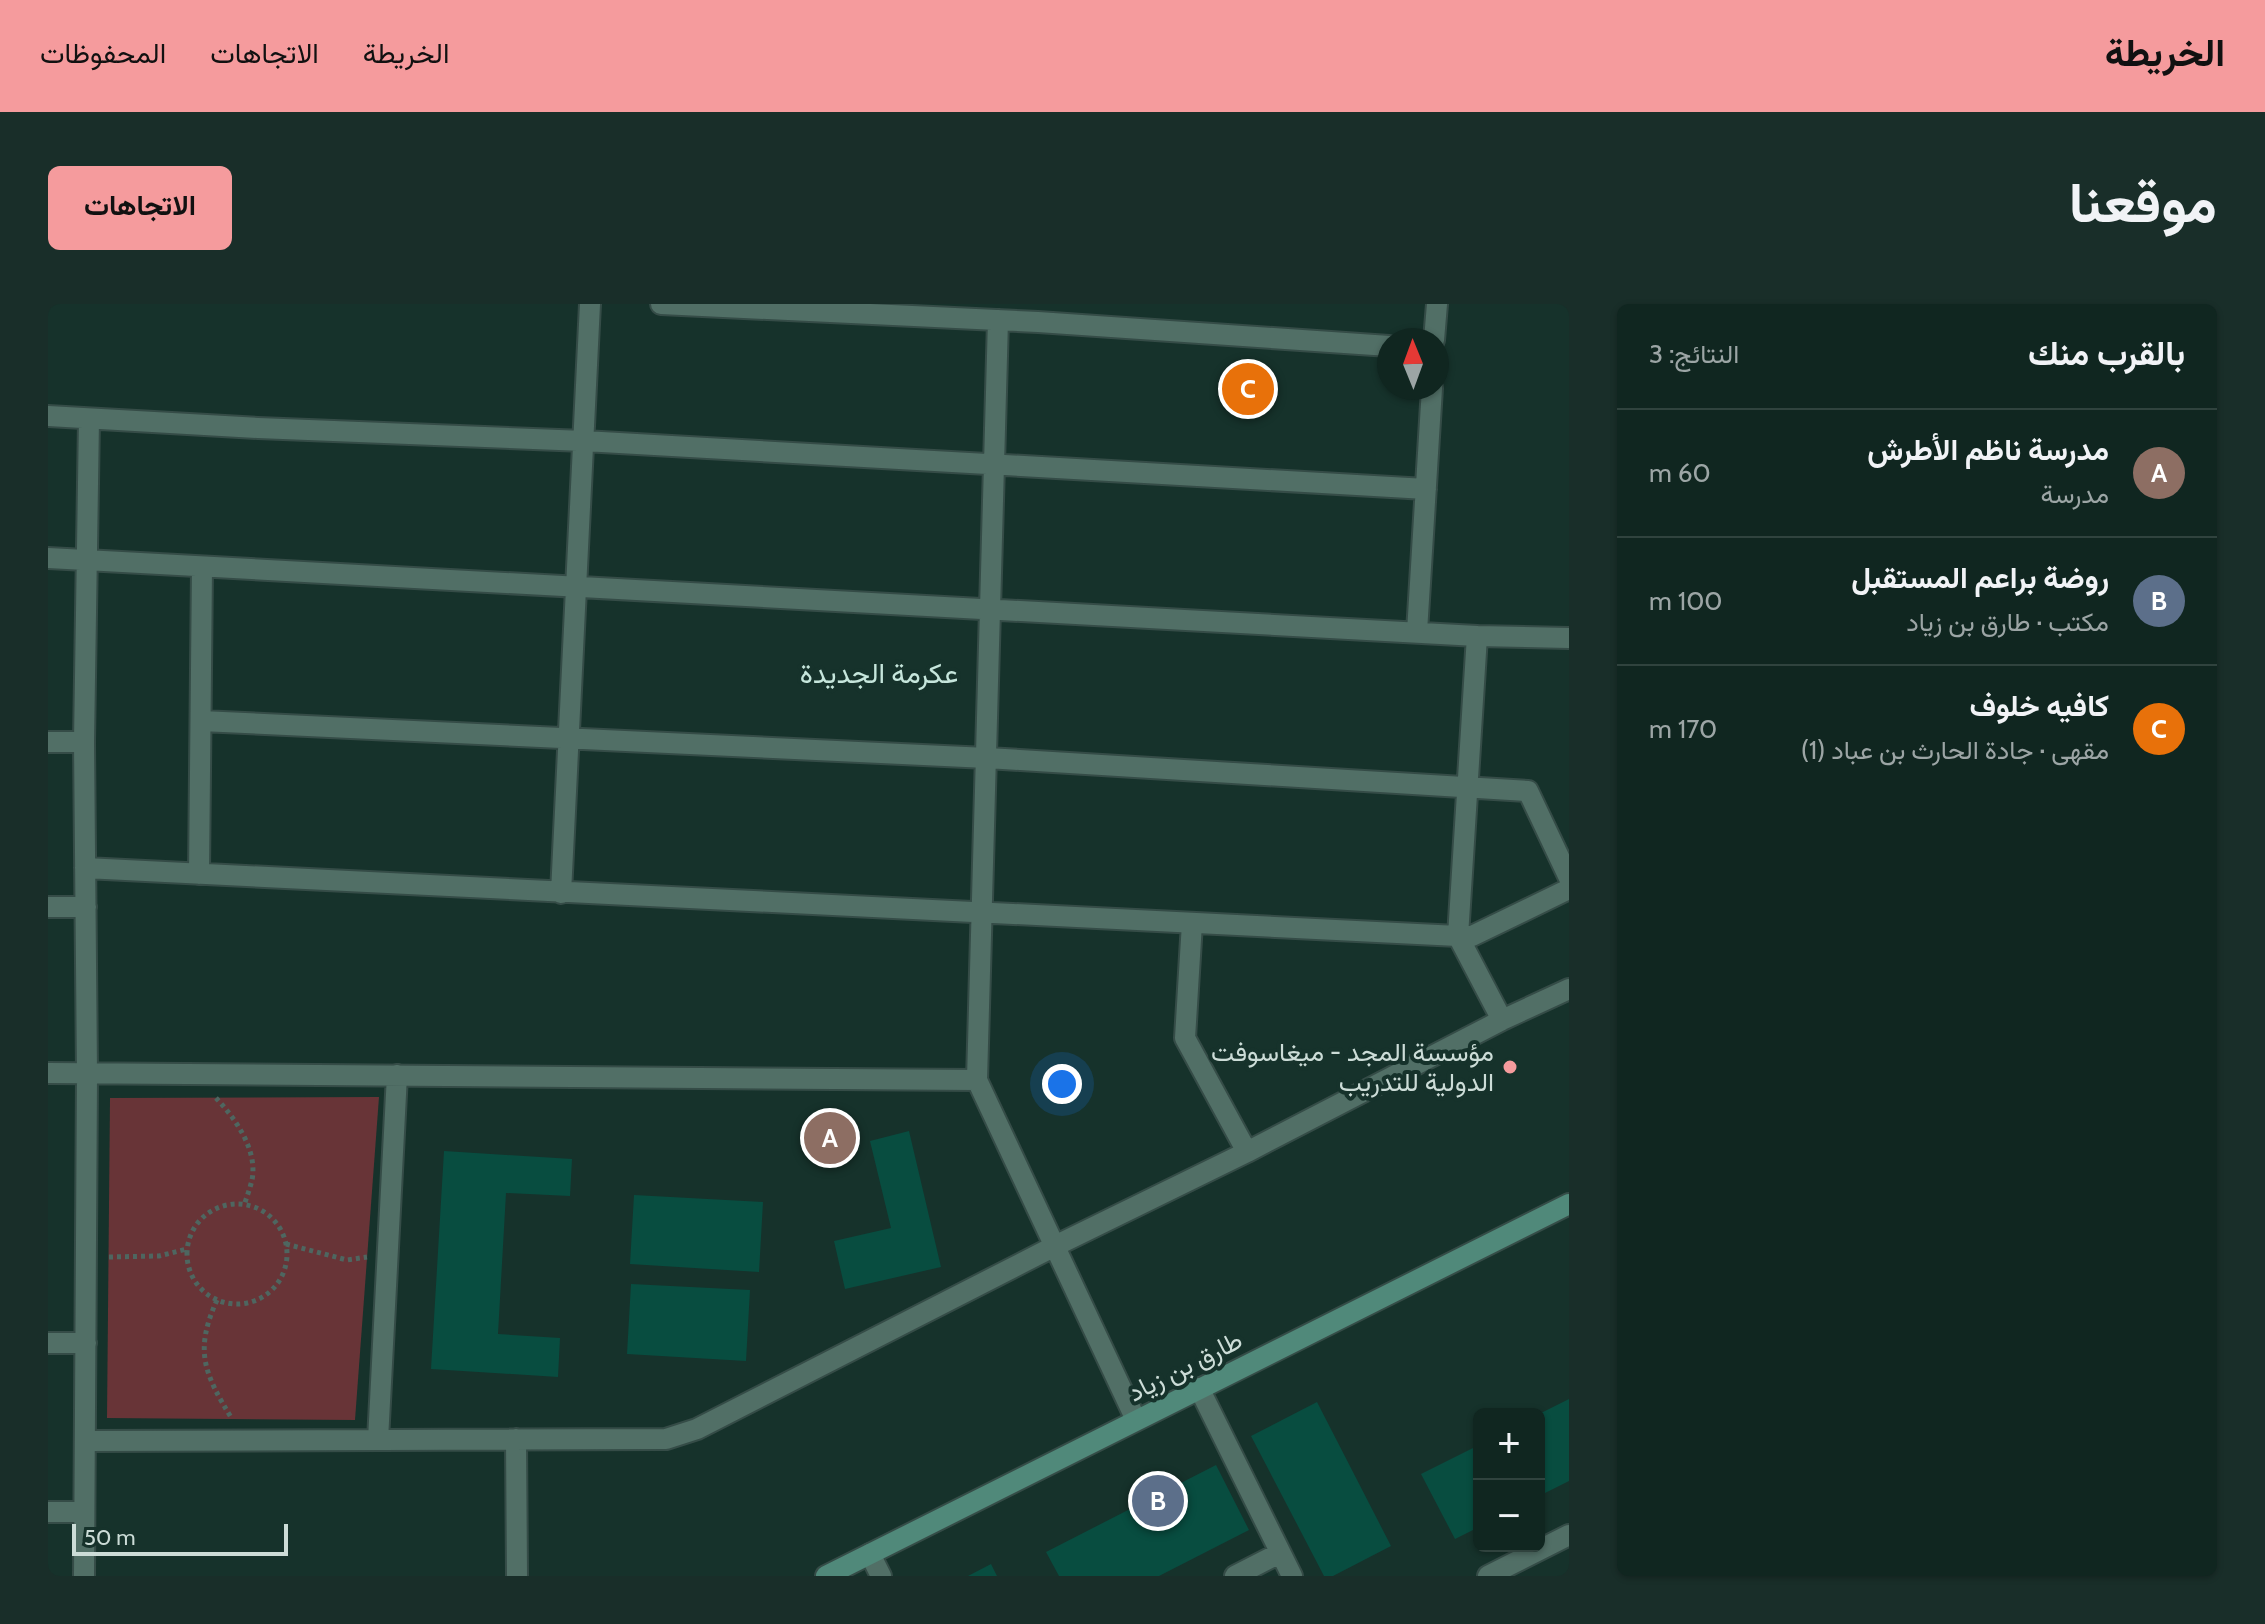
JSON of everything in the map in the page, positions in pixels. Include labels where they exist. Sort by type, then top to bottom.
[{"type":"main road","name":"طارق بن زياد","points":[[826,1576],[1569,1204]]},
{"type":"street","points":[[561,893],[590,304]]},
{"type":"street","points":[[661,304],[806,307],[998,320],[1038,313],[1377,345]]},
{"type":"street","points":[[1435,328],[1437,304]]},
{"type":"street","points":[[998,320],[977,1080],[1136,1420]]},
{"type":"street","points":[[1417,632],[1431,400]]},
{"type":"street","points":[[48,416],[584,441],[1426,489]]},
{"type":"street","points":[[84,1576],[87,1074],[84,742],[89,419]]},
{"type":"street","points":[[48,558],[576,589],[1477,636],[1569,638]]},
{"type":"street","points":[[199,874],[202,567]]},
{"type":"street","points":[[1477,636],[1458,936],[1502,1020]]},
{"type":"street","points":[[201,721],[987,758],[1528,791],[1569,878]]},
{"type":"street","points":[[48,742],[84,742]]},
{"type":"street","points":[[85,868],[1458,936],[1472,936],[1569,889]]},
{"type":"street","points":[[48,907],[86,907]]},
{"type":"street","points":[[1192,923],[1185,1038],[1247,1152]]},
{"type":"street","points":[[85,1441],[666,1439],[697,1429],[1502,1020],[1569,989]]},
{"type":"street","points":[[48,1073],[977,1080]]},
{"type":"street","points":[[378,1440],[397,1075]]},
{"type":"street","points":[[48,1343],[86,1343]]},
{"type":"street","points":[[1199,1388],[1292,1576]]},
{"type":"street","points":[[516,1439],[517,1576]]},
{"type":"street","points":[[48,1512],[84,1512]]},
{"type":"street","points":[[1488,1576],[1569,1535]]},
{"type":"street","points":[[1235,1576],[1280,1553]]},
{"type":"street","points":[[870,1554],[881,1576]]},
{"type":"path","points":[[194,1074],[232,1116],[248,1147],[253,1177],[244,1205]]},
{"type":"path","points":[[244,1205],[270,1216],[285,1237],[287,1264],[273,1290],[247,1304],[229,1304],[203,1291],[195,1282],[188,1266],[187,1249],[197,1223],[211,1212],[244,1205]]},
{"type":"path","points":[[286,1244],[347,1260],[388,1253]]},
{"type":"path","points":[[86,1255],[123,1259],[159,1256],[187,1249]]},
{"type":"path","points":[[217,1300],[206,1326],[203,1360],[217,1394],[245,1440]]},
{"type":"shaded area","points":[[379,1097],[355,1420],[107,1418],[110,1098]]},
{"type":"building","points":[[909,1131],[941,1267],[845,1289],[834,1241],[891,1228],[870,1141]]},
{"type":"building","points":[[444,1151],[572,1159],[570,1196],[506,1193],[498,1334],[560,1338],[558,1377],[431,1369]]},
{"type":"building","points":[[634,1195],[763,1202],[759,1272],[630,1264]]},
{"type":"building","points":[[631,1284],[750,1290],[746,1361],[627,1354]]},
{"type":"building","points":[[1569,1399],[1569,1481],[1545,1493],[1545,1480],[1545,1411]]},
{"type":"building","points":[[1317,1402],[1391,1546],[1333,1576],[1324,1576],[1251,1436]]},
{"type":"building","points":[[1473,1448],[1473,1530],[1455,1539],[1421,1474]]},
{"type":"building","points":[[1216,1465],[1249,1530],[1159,1576],[1059,1576],[1046,1552]]},
{"type":"building","points":[[991,1564],[997,1576],[968,1576]]},
{"type":"place","name":"كافيه خلوف","points":[[1248,389]]},
{"type":"place","name":"مؤسسة المجد - ميغاسوفت الدولية للتدريب","points":[[1510,1067]]},
{"type":"place","name":"مدرسة ناظم الأطرش","points":[[830,1138]]},
{"type":"place","name":"روضة براعم المستقبل","points":[[1158,1501]]},
{"type":"district","name":"عكرمة الجديدة","points":[[879,673]]}]
